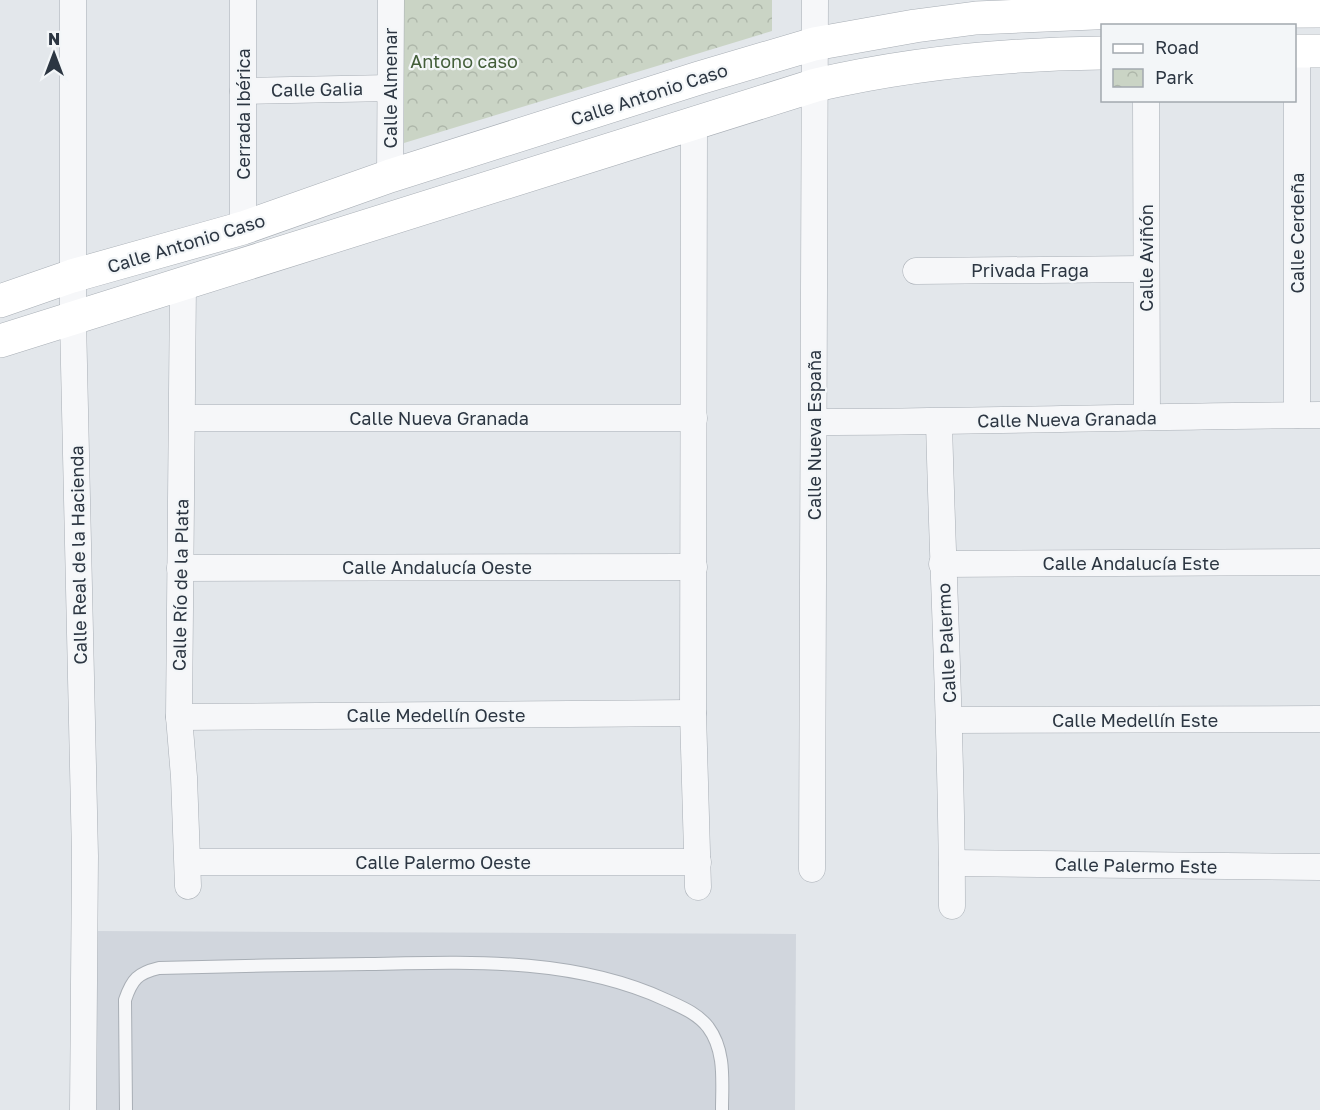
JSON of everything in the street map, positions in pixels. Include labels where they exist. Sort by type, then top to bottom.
[{"type":"main road","name":"Calle Antonio Caso","points":[[0,301],[72,276],[243,228],[390,176],[814,44],[976,18],[1118,6],[1320,11]]},
{"type":"main road","name":"Calle Antonio Caso","points":[[0,341],[73,320],[816,84],[978,58],[1031,53],[1101,53]]},
{"type":"street","name":"Calle Real de la Hacienda","points":[[73,0],[72,276],[85,856],[83,1110]]},
{"type":"street","name":"Cerrada Ibérica","points":[[243,0],[243,228]]},
{"type":"street","name":"Calle Almenar","points":[[390,176],[391,0]]},
{"type":"street","name":"Calle Nueva España","points":[[812,869],[815,0]]},
{"type":"street","name":"Calle Cerdeña","points":[[1304,51],[1309,415]]},
{"type":"street","name":"Calle Galia","points":[[243,91],[390,88]]},
{"type":"street","name":"Calle Aviñón","points":[[1146,102],[1147,416]]},
{"type":"street","points":[[693,713],[694,122]]},
{"type":"street","name":"Privada Fraga","points":[[916,271],[1145,269]]},
{"type":"street","name":"Calle Río de la Plata","points":[[183,284],[179,717],[188,874]]},
{"type":"street","name":"Calle Nueva Granada","points":[[815,422],[1309,415]]},
{"type":"street","name":"Calle Nueva Granada","points":[[183,418],[694,418]]},
{"type":"street","name":"Calle Palermo","points":[[939,422],[949,720],[952,906]]},
{"type":"street","name":"Calle Andalucía Este","points":[[942,564],[1320,562]]},
{"type":"street","name":"Calle Andalucía Oeste","points":[[180,568],[694,567]]},
{"type":"street","name":"Calle Medellín Oeste","points":[[179,717],[693,713]]},
{"type":"street","name":"Calle Palermo Oeste","points":[[188,874],[699,874],[693,713]]},
{"type":"street","name":"Calle Medellín Este","points":[[949,720],[1320,719]]},
{"type":"street","name":"Calle Palermo Este","points":[[952,863],[1320,867]]},
{"type":"lane","points":[[126,1110],[125,1000],[137,976],[148,970],[455,962],[506,963],[568,971],[644,989],[690,1011],[707,1026],[716,1041],[722,1062],[722,1110]]},
{"type":"shaded area","points":[[93,931],[796,934],[795,1110],[91,1110]]},
{"type":"green space","name":"Antono caso","points":[[403,0],[772,0],[772,31],[404,143]]}]
